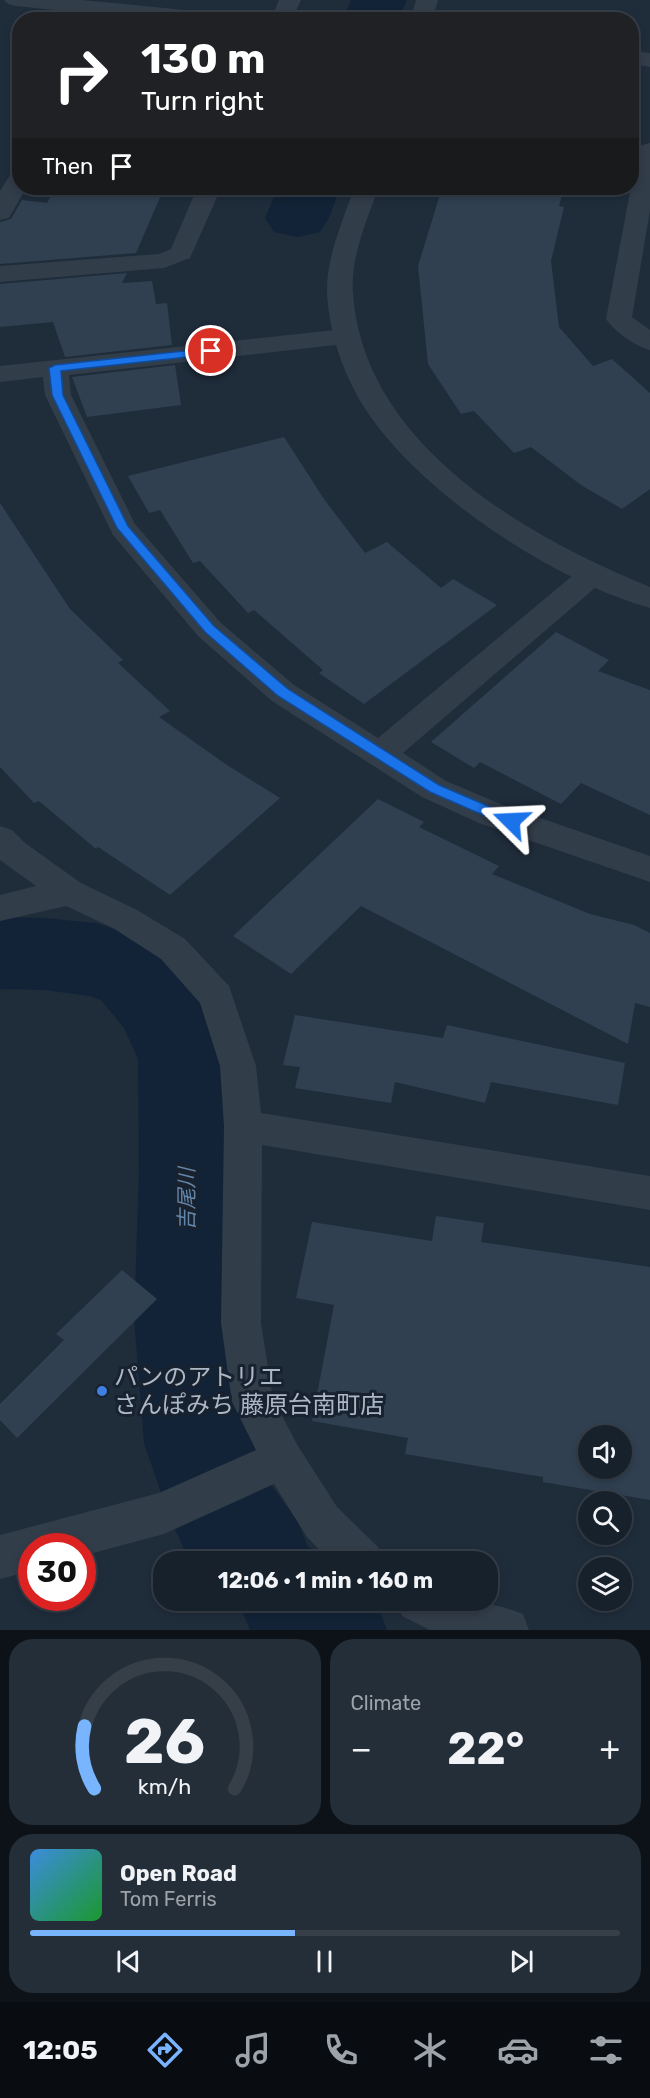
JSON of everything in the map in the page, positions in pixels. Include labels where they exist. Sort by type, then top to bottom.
[{"type":"street","points":[[15,0],[142,12]]},
{"type":"street","points":[[650,150],[640,245],[620,319],[650,342]]},
{"type":"street","points":[[0,213],[12,191]]},
{"type":"street","points":[[0,274],[164,261],[181,253],[206,195]]},
{"type":"street","points":[[364,195],[344,255],[340,293],[344,337],[361,381],[390,422],[423,461],[468,500],[522,537],[593,574],[650,598]]},
{"type":"street","points":[[0,374],[344,337]]},
{"type":"street","points":[[55,368],[58,395],[123,528],[217,636],[283,693],[434,789],[491,814],[650,869]]},
{"type":"street","points":[[381,754],[593,574]]},
{"type":"street","points":[[0,839],[13,852],[69,892],[125,920],[173,949],[216,996],[238,1066],[243,1126],[241,1323],[253,1402],[284,1460],[322,1522],[351,1551]]},
{"type":"street","points":[[0,908],[69,892]]},
{"type":"street","points":[[243,1126],[650,1193]]},
{"type":"street","points":[[89,1533],[164,1513],[243,1475],[284,1460]]},
{"type":"street","points":[[0,1557],[18,1552]]},
{"type":"street","points":[[439,1611],[459,1621],[507,1630]]},
{"type":"building","points":[[51,195],[161,195],[136,253],[0,264],[0,222],[11,219],[22,200],[47,203]]},
{"type":"building","points":[[440,195],[562,195],[559,206],[564,207],[551,261],[559,327],[593,366],[612,359],[650,393],[650,489],[622,509],[581,485],[531,447],[514,453],[474,411],[461,414],[428,364],[418,266]]},
{"type":"building","points":[[127,273],[122,283],[152,281],[156,304],[167,303],[172,345],[65,357],[53,322],[0,327],[0,284]]},
{"type":"building","points":[[175,365],[181,405],[87,417],[72,377]]},
{"type":"building","points":[[284,437],[324,499],[365,553],[387,542],[441,588],[453,579],[497,605],[364,704],[319,673],[323,670],[254,610],[248,613],[200,561],[193,563],[160,510],[149,513],[128,476]]},
{"type":"building","points":[[0,503],[70,609],[123,660],[118,663],[170,711],[159,717],[227,765],[280,798],[170,895],[98,847],[96,849],[39,801],[34,803],[0,767]]},
{"type":"building","points":[[556,632],[609,660],[598,671],[650,690],[650,815],[581,783],[561,804],[480,762],[474,768],[431,742]]},
{"type":"building","points":[[378,799],[424,822],[419,827],[499,866],[492,874],[590,914],[634,925],[650,933],[650,1007],[635,1003],[628,1044],[361,906],[291,974],[233,936]]},
{"type":"building","points":[[295,1015],[443,1038],[447,1025],[625,1063],[618,1105],[491,1082],[485,1103],[395,1082],[391,1103],[295,1088],[300,1067],[283,1065]]},
{"type":"building","points":[[436,1216],[484,1223],[481,1242],[650,1267],[650,1500],[632,1497],[632,1491],[596,1491],[543,1482],[543,1477],[405,1454],[408,1438],[312,1421],[334,1305],[296,1298],[312,1222],[432,1241]]},
{"type":"building","points":[[122,1270],[157,1299],[17,1438],[0,1420],[0,1404],[64,1340],[56,1334]]},
{"type":"waterway","points":[[374,12],[379,0]]},
{"type":"waterway","points":[[297,218],[306,195]]},
{"type":"waterway","name":"吉尾川","points":[[0,953],[44,954],[96,960],[134,974],[161,1006],[186,1059],[189,1171],[187,1318],[200,1443],[226,1516],[250,1551]]},
{"type":"waterway","name":"吉尾川","points":[[308,1611],[328,1630]]},
{"type":"place","name":"パンのアトリエ さんぽみち 藤原台南町店","points":[[102,1391]]},
{"type":"route","points":[[211,351],[55,368],[58,395],[123,528],[209,629],[283,693],[434,789],[511,821]]}]
